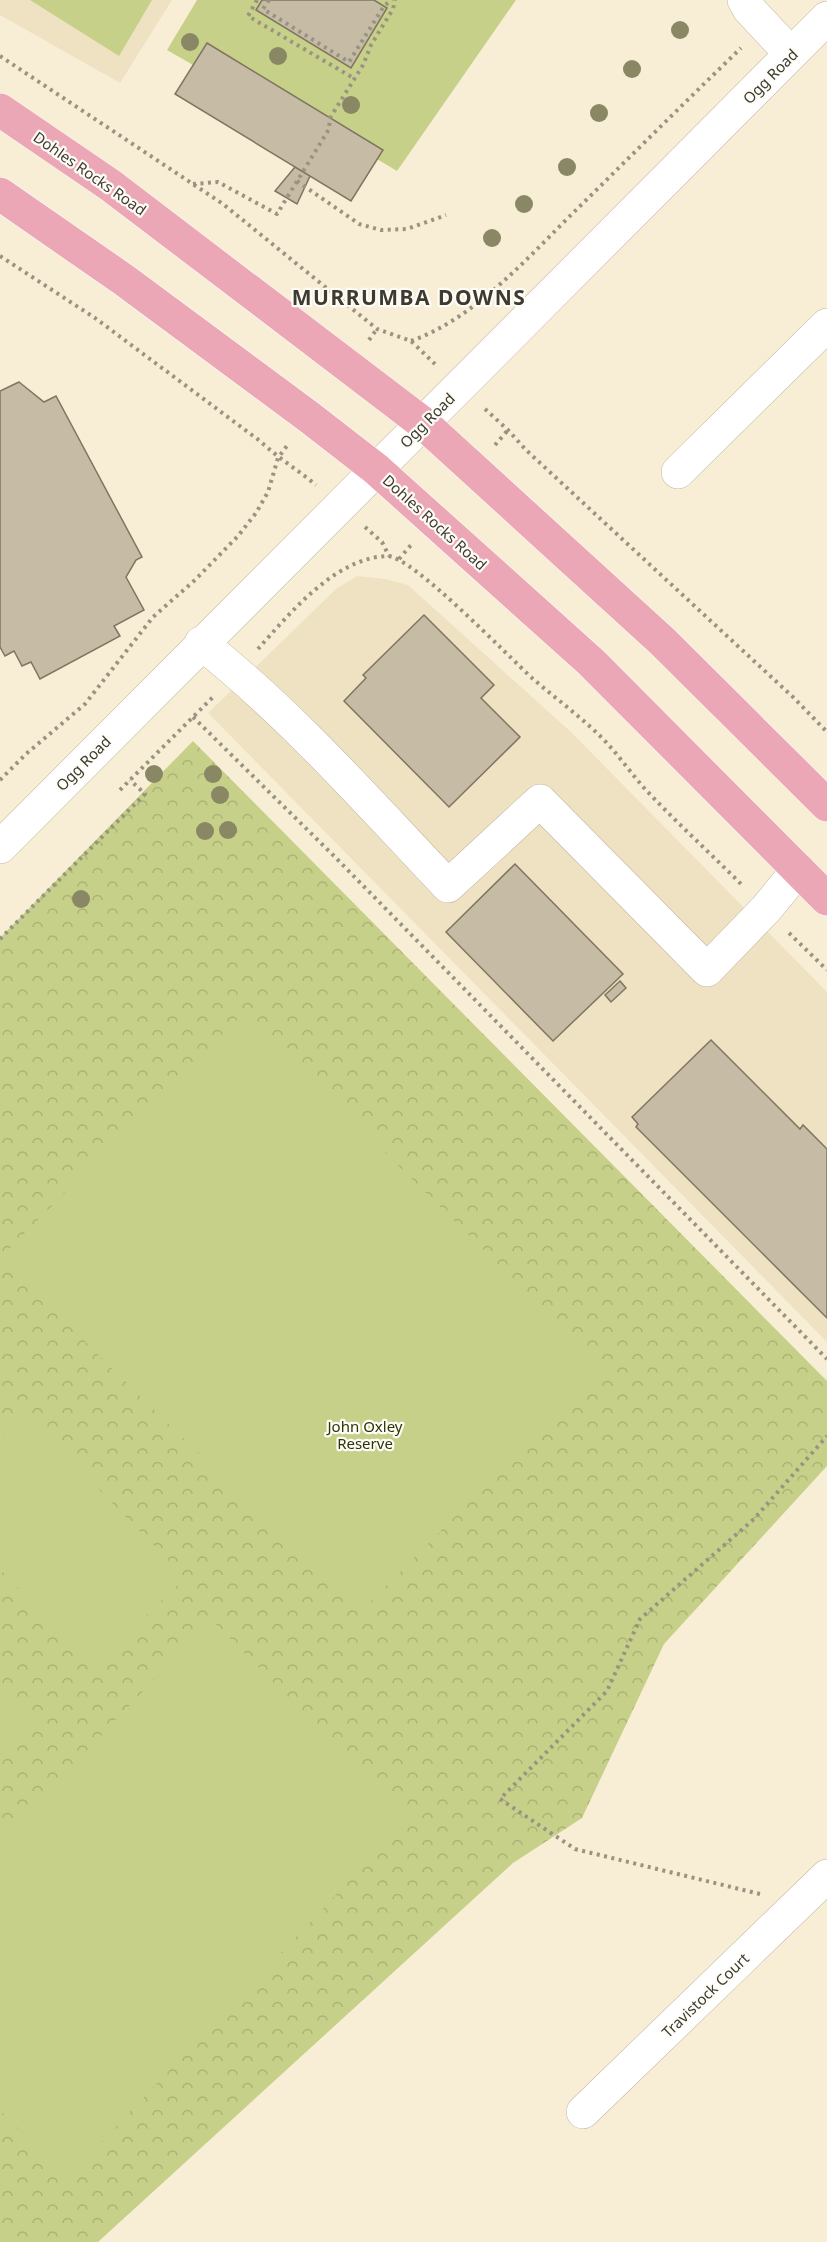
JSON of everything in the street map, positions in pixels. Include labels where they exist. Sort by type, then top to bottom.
[{"type":"main road","name":"Dohles Rocks Road","points":[[0,110],[110,185],[424,424],[662,641],[827,805]]},
{"type":"main road","name":"Dohles Rocks Road","points":[[0,195],[124,280],[309,417],[376,470],[591,663],[827,899]]},
{"type":"street","points":[[744,0],[749,9],[791,54]]},
{"type":"street","name":"Ogg Road","points":[[0,847],[827,18]]},
{"type":"street","points":[[678,472],[827,324]]},
{"type":"street","points":[[201,644],[238,672],[302,732],[448,886],[540,801],[707,970],[766,909],[798,870]]},
{"type":"street","name":"Travistock Court","points":[[583,2112],[827,1876]]},
{"type":"path","points":[[258,0],[248,16],[355,79]]},
{"type":"path","points":[[268,0],[263,9],[349,62],[384,6],[394,0]]},
{"type":"path","points":[[193,184],[218,182],[277,214],[329,129],[330,118],[363,65],[371,45],[393,9],[394,0]]},
{"type":"path","points":[[411,341],[433,333],[468,310],[515,269],[764,26]]},
{"type":"path","points":[[297,181],[359,224],[381,230],[407,229],[446,215]]},
{"type":"path","points":[[0,256],[95,318],[223,413],[278,458],[293,465],[382,542],[389,556]]},
{"type":"path","points":[[0,780],[26,754],[85,704],[153,617],[195,580],[238,536],[256,513],[268,492],[278,458]]},
{"type":"path","points":[[120,790],[238,672],[304,599],[343,570],[363,561],[389,556],[399,559],[426,579],[532,678],[599,735],[644,788],[827,970]]},
{"type":"path","points":[[193,717],[335,857],[827,1359]]},
{"type":"path","points":[[0,939],[145,794],[130,780]]},
{"type":"path","points":[[800,1903],[575,1850],[500,1799],[607,1690],[640,1619],[754,1519],[827,1437]]},
{"type":"shaded area","points":[[0,0],[172,0],[120,83],[0,15]]},
{"type":"shaded area","points":[[357,576],[385,579],[408,585],[571,732],[827,992],[827,1342],[208,713],[336,589]]},
{"type":"green space","points":[[30,0],[152,0],[119,56]]},
{"type":"green space","points":[[197,0],[516,0],[397,171],[377,159],[351,201],[175,94],[193,65],[167,50]]},
{"type":"green space","name":"John Oxley Reserve","points":[[193,741],[827,1381],[827,1466],[664,1644],[582,1818],[513,1863],[98,2242],[0,2242],[0,938]]},
{"type":"green space","points":[[244,1013],[603,1368],[360,1612],[0,1258]]},
{"type":"green space","points":[[27,1415],[185,1578],[94,1666],[0,1569],[0,1440]]},
{"type":"green space","points":[[211,1619],[408,1819],[68,2177],[0,2110],[0,1843]]},
{"type":"green space","points":[[0,1685],[40,1721],[0,1765]]},
{"type":"building","points":[[262,0],[374,0],[387,8],[351,68],[256,10]]},
{"type":"building","points":[[207,43],[383,150],[351,201],[175,94]]},
{"type":"building","points":[[295,167],[310,176],[297,204],[275,191]]},
{"type":"building","points":[[19,382],[44,402],[56,396],[142,557],[136,560],[126,577],[144,610],[114,626],[120,636],[40,679],[31,662],[22,666],[14,651],[5,656],[0,647],[0,391]]},
{"type":"building","points":[[424,615],[494,685],[481,698],[520,737],[449,807],[344,701],[366,678],[363,675]]},
{"type":"building","points":[[515,864],[623,974],[553,1041],[446,932]]},
{"type":"building","points":[[620,981],[626,988],[611,1002],[605,995]]},
{"type":"building","points":[[711,1040],[800,1129],[803,1125],[827,1149],[827,1318],[636,1127],[638,1124],[632,1117]]},
{"type":"district","name":"MURRUMBA DOWNS","points":[[409,297]]}]
